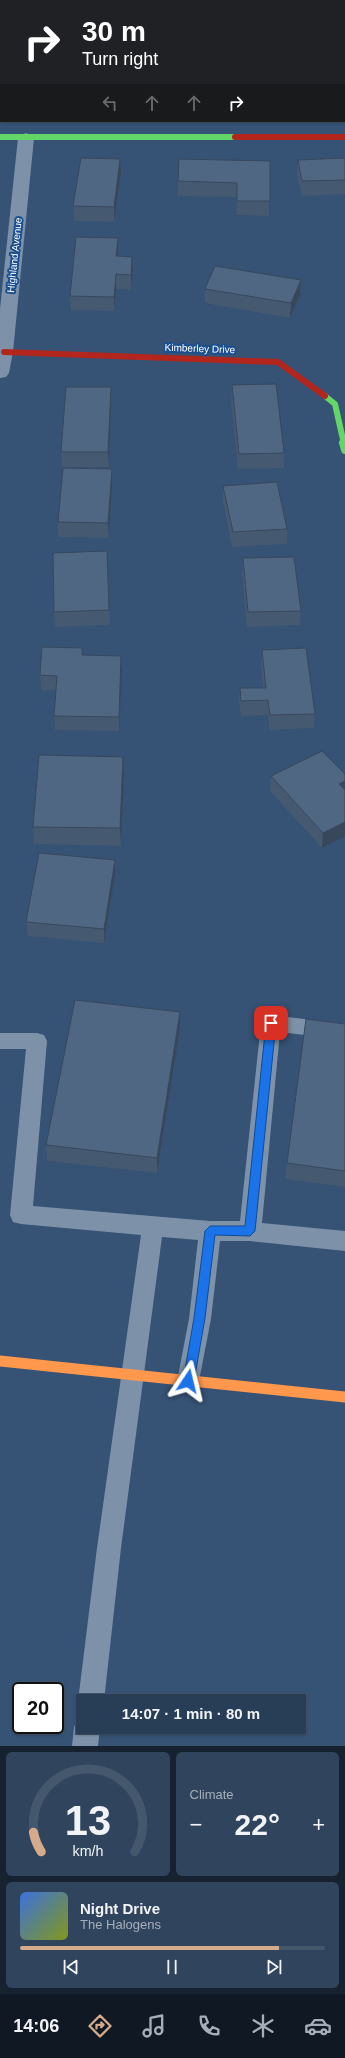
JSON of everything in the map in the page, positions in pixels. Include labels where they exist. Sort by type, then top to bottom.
[{"type":"main road","points":[[0,137],[345,137]]},
{"type":"main road","name":"Kimberley Drive","points":[[4,352],[278,362],[335,404],[345,450]]},
{"type":"main road","points":[[0,1361],[345,1397]]},
{"type":"street","name":"Highland Avenue","points":[[0,373],[4,352],[26,138]]},
{"type":"lane","points":[[250,1231],[271,1023],[345,1032]]},
{"type":"lane","points":[[0,1041],[37,1042],[21,1215],[210,1231],[250,1231],[345,1240]]},
{"type":"lane","points":[[92,1694],[109,1548],[153,1225]]},
{"type":"lane","points":[[188,1381],[200,1318],[210,1231]]},
{"type":"lane","points":[[85,1746],[86,1734]]},
{"type":"building","points":[[81,158],[120,159],[114,207],[73,206]]},
{"type":"building","points":[[345,158],[345,180],[302,181],[298,160]]},
{"type":"building","points":[[179,159],[270,161],[270,201],[237,201],[237,183],[178,181]]},
{"type":"building","points":[[76,237],[118,238],[116,256],[132,257],[131,275],[116,274],[114,297],[70,296]]},
{"type":"building","points":[[215,266],[301,280],[291,303],[205,289]]},
{"type":"building","points":[[276,384],[284,453],[239,454],[232,385]]},
{"type":"building","points":[[66,387],[111,387],[108,452],[61,452]]},
{"type":"building","points":[[63,468],[112,469],[108,523],[58,522]]},
{"type":"building","points":[[277,482],[287,529],[233,532],[223,486]]},
{"type":"building","points":[[107,551],[109,610],[54,612],[53,553]]},
{"type":"building","points":[[294,557],[301,611],[248,612],[243,558]]},
{"type":"building","points":[[42,647],[82,648],[82,655],[121,656],[119,717],[54,716],[57,676],[40,675]]},
{"type":"building","points":[[306,648],[315,714],[270,715],[268,700],[241,701],[240,688],[266,688],[262,650]]},
{"type":"building","points":[[322,751],[345,774],[345,781],[339,784],[345,790],[345,822],[323,833],[271,776]]},
{"type":"building","points":[[39,755],[123,757],[120,828],[33,827]]},
{"type":"building","points":[[39,853],[115,860],[104,929],[26,922]]},
{"type":"building","points":[[75,1000],[180,1012],[157,1158],[46,1145]]},
{"type":"building","points":[[306,1019],[345,1024],[345,1171],[287,1163]]},
{"type":"traffic: fast","points":[[0,137],[235,137]]},
{"type":"traffic: fast","points":[[325,396],[335,404],[345,450]]},
{"type":"traffic: slow","points":[[0,1361],[345,1397]]},
{"type":"traffic: jam","points":[[235,137],[345,137]]},
{"type":"traffic: jam","points":[[4,352],[278,362],[325,396]]},
{"type":"route","points":[[188,1381],[200,1318],[210,1231],[250,1231],[271,1023]]}]
